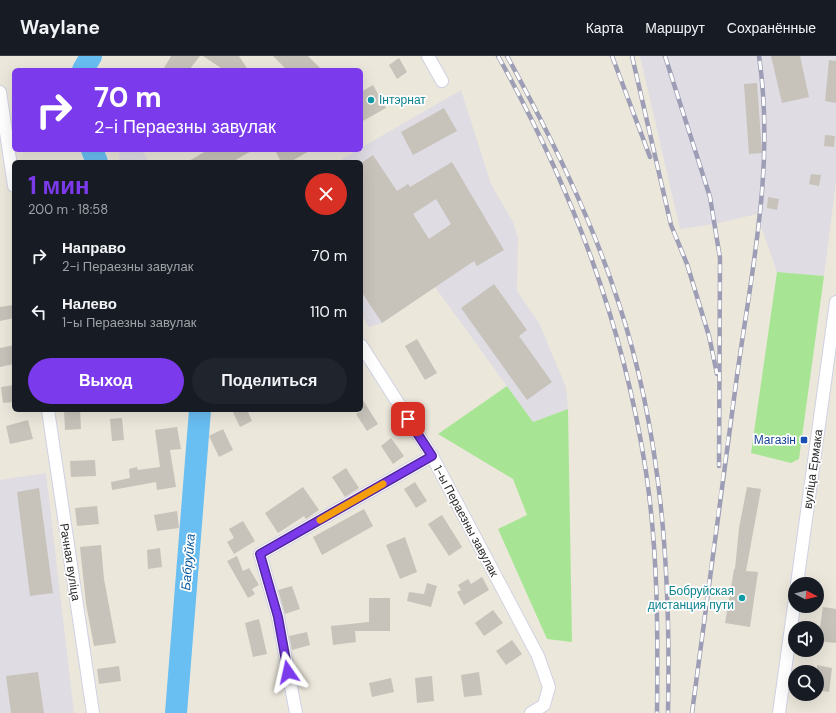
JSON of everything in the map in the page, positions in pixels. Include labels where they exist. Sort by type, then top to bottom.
[{"type":"street","points":[[428,56],[442,81]]},
{"type":"street","points":[[0,92],[12,173]]},
{"type":"street","name":"вуліца Ермака","points":[[798,577],[833,353],[836,302]]},
{"type":"street","name":"1-ы Пераезны завулак","points":[[363,348],[432,456],[538,656],[549,687],[544,705],[531,713]]},
{"type":"street","name":"Рачная вуліца","points":[[48,412],[93,713]]},
{"type":"street","points":[[296,713],[278,617],[260,554],[432,456]]},
{"type":"street","points":[[781,713],[793,613]]},
{"type":"shaded area","points":[[640,56],[836,56],[836,182],[824,276],[777,272],[757,214],[714,224],[680,229]]},
{"type":"shaded area","points":[[461,90],[491,184],[513,222],[518,238],[517,291],[539,323],[566,387],[568,409],[533,422],[435,287],[382,323],[369,327],[363,317],[363,160],[340,160],[354,152],[363,152],[363,147]]},
{"type":"shaded area","points":[[119,152],[143,152],[148,160],[120,160]]},
{"type":"shaded area","points":[[46,473],[74,713],[0,713],[0,480]]},
{"type":"green space","points":[[777,272],[824,276],[799,459],[791,463],[751,453]]},
{"type":"green space","points":[[507,386],[533,422],[568,409],[572,642],[547,639],[498,529],[527,515],[513,479],[438,434]]},
{"type":"building","points":[[171,56],[200,56],[191,68],[164,68]]},
{"type":"building","points":[[203,56],[239,56],[247,68],[221,68]]},
{"type":"building","points":[[273,56],[308,56],[320,68],[285,68]]},
{"type":"building","points":[[771,56],[800,56],[809,97],[782,103]]},
{"type":"building","points":[[399,58],[407,72],[397,79],[389,65]]},
{"type":"building","points":[[829,60],[836,61],[836,103],[825,101]]},
{"type":"building","points":[[757,83],[762,153],[749,154],[744,84]]},
{"type":"building","name":"Інтэрнат","points":[[373,85],[386,108],[363,121],[363,91]]},
{"type":"building","points":[[444,108],[457,131],[413,155],[401,132]]},
{"type":"building","points":[[825,135],[835,136],[834,147],[824,146]]},
{"type":"building","points":[[204,152],[250,152],[236,160],[190,160]]},
{"type":"building","points":[[276,152],[308,152],[294,160],[280,160]]},
{"type":"building","points":[[373,155],[397,191],[408,184],[410,187],[452,162],[504,250],[477,266],[474,261],[382,323],[363,294],[363,162]],"holes":[[[436,199],[451,224],[429,239],[413,214]]]},
{"type":"building","points":[[811,174],[821,175],[819,186],[809,184]]},
{"type":"building","points":[[768,197],[779,199],[777,210],[767,208]]},
{"type":"building","points":[[494,284],[527,330],[519,336],[552,382],[527,400],[461,308]]},
{"type":"building","points":[[12,305],[12,318],[0,321],[0,307]]},
{"type":"building","points":[[417,339],[437,373],[425,380],[405,346]]},
{"type":"building","points":[[12,345],[12,364],[0,367],[0,348]]},
{"type":"building","points":[[12,385],[12,402],[3,403],[1,387]]},
{"type":"building","points":[[363,400],[378,424],[367,431],[356,414],[363,412]]},
{"type":"building","points":[[64,412],[80,412],[81,429],[65,430]]},
{"type":"building","points":[[233,412],[248,412],[252,421],[240,427]]},
{"type":"building","points":[[122,418],[124,440],[112,441],[110,419]]},
{"type":"building","points":[[28,420],[33,439],[10,444],[6,426]]},
{"type":"building","points":[[177,427],[181,449],[170,450],[176,487],[157,490],[156,482],[112,490],[111,482],[130,478],[129,469],[137,467],[138,470],[160,467],[155,430]]},
{"type":"building","points":[[223,429],[233,450],[219,457],[209,436]]},
{"type":"building","points":[[391,438],[404,456],[393,464],[381,446]]},
{"type":"building","points":[[95,460],[96,476],[71,477],[70,461]]},
{"type":"building","points":[[346,468],[359,488],[345,497],[332,477]]},
{"type":"building","points":[[415,482],[427,501],[416,508],[404,489]]},
{"type":"building","points":[[303,487],[319,510],[306,519],[304,516],[278,533],[265,513]]},
{"type":"building","points":[[747,487],[761,489],[746,571],[758,572],[750,627],[725,623],[735,569],[739,528]]},
{"type":"building","points":[[39,488],[53,593],[30,596],[17,492]]},
{"type":"building","points":[[97,506],[99,524],[77,526],[75,508]]},
{"type":"building","points":[[364,509],[373,526],[322,555],[313,537]]},
{"type":"building","points":[[177,511],[179,528],[157,531],[154,515]]},
{"type":"building","points":[[442,515],[462,547],[449,556],[428,524]]},
{"type":"building","points":[[243,521],[255,541],[234,554],[227,542],[234,538],[229,529]]},
{"type":"building","points":[[405,537],[417,572],[400,579],[386,545]]},
{"type":"building","points":[[101,545],[104,579],[116,643],[94,646],[86,604],[80,547]]},
{"type":"building","points":[[160,548],[162,567],[148,569],[147,550]]},
{"type":"building","points":[[237,556],[243,571],[249,568],[259,585],[252,589],[255,594],[248,598],[227,561]]},
{"type":"building","points":[[482,577],[489,590],[464,605],[457,592],[461,590],[458,585],[468,579],[471,584]]},
{"type":"building","points":[[427,583],[437,586],[431,607],[407,601],[409,592],[424,594]]},
{"type":"building","points":[[292,586],[300,609],[285,614],[278,590]]},
{"type":"building","points":[[369,598],[390,598],[390,631],[355,631],[356,642],[333,645],[331,626],[369,622]]},
{"type":"building","points":[[824,607],[836,609],[836,643],[824,642],[824,621],[821,621],[822,613],[824,613]]},
{"type":"building","points":[[493,610],[503,623],[484,636],[475,623]]},
{"type":"building","points":[[259,619],[267,654],[253,657],[245,623]]},
{"type":"building","points":[[307,632],[310,645],[292,650],[289,636]]},
{"type":"building","points":[[512,640],[522,654],[506,665],[496,651]]},
{"type":"building","points":[[119,666],[121,681],[99,684],[97,669]]},
{"type":"building","points":[[824,666],[832,668],[829,692],[824,691]]},
{"type":"building","points":[[38,672],[44,713],[11,713],[6,676]]},
{"type":"building","points":[[479,672],[482,695],[464,697],[461,675]]},
{"type":"building","points":[[432,676],[434,701],[417,703],[415,678]]},
{"type":"building","points":[[391,678],[394,692],[372,697],[369,683]]},
{"type":"waterway","name":"Бабруйка","points":[[84,68],[91,56]]},
{"type":"waterway","name":"Бабруйка","points":[[93,152],[96,160]]},
{"type":"waterway","name":"Бабруйка","points":[[176,713],[200,412]]},
{"type":"railway","points":[[498,56],[525,106],[571,207],[609,310],[624,362],[646,472],[653,532],[657,623],[657,713]]},
{"type":"railway","points":[[507,56],[554,146],[582,207],[607,269],[633,351],[645,402],[661,504],[668,609],[668,713]]},
{"type":"railway","points":[[612,56],[650,157]]},
{"type":"railway","points":[[632,56],[671,225],[687,264],[709,336],[717,374]]},
{"type":"railway","points":[[665,56],[710,197],[720,258],[719,466]]},
{"type":"railway","points":[[692,713],[725,461],[760,217],[764,137],[763,97],[759,56]]},
{"type":"slow traffic","points":[[320,520],[383,484]]},
{"type":"place","name":"Інтэрнат","points":[[371,100]]},
{"type":"place","name":"Магазін","points":[[804,440]]},
{"type":"place","name":"Бобруйская дистанция пути","points":[[742,598]]},
{"type":"route","points":[[288,672],[278,617],[260,554],[432,456],[408,419]]}]
